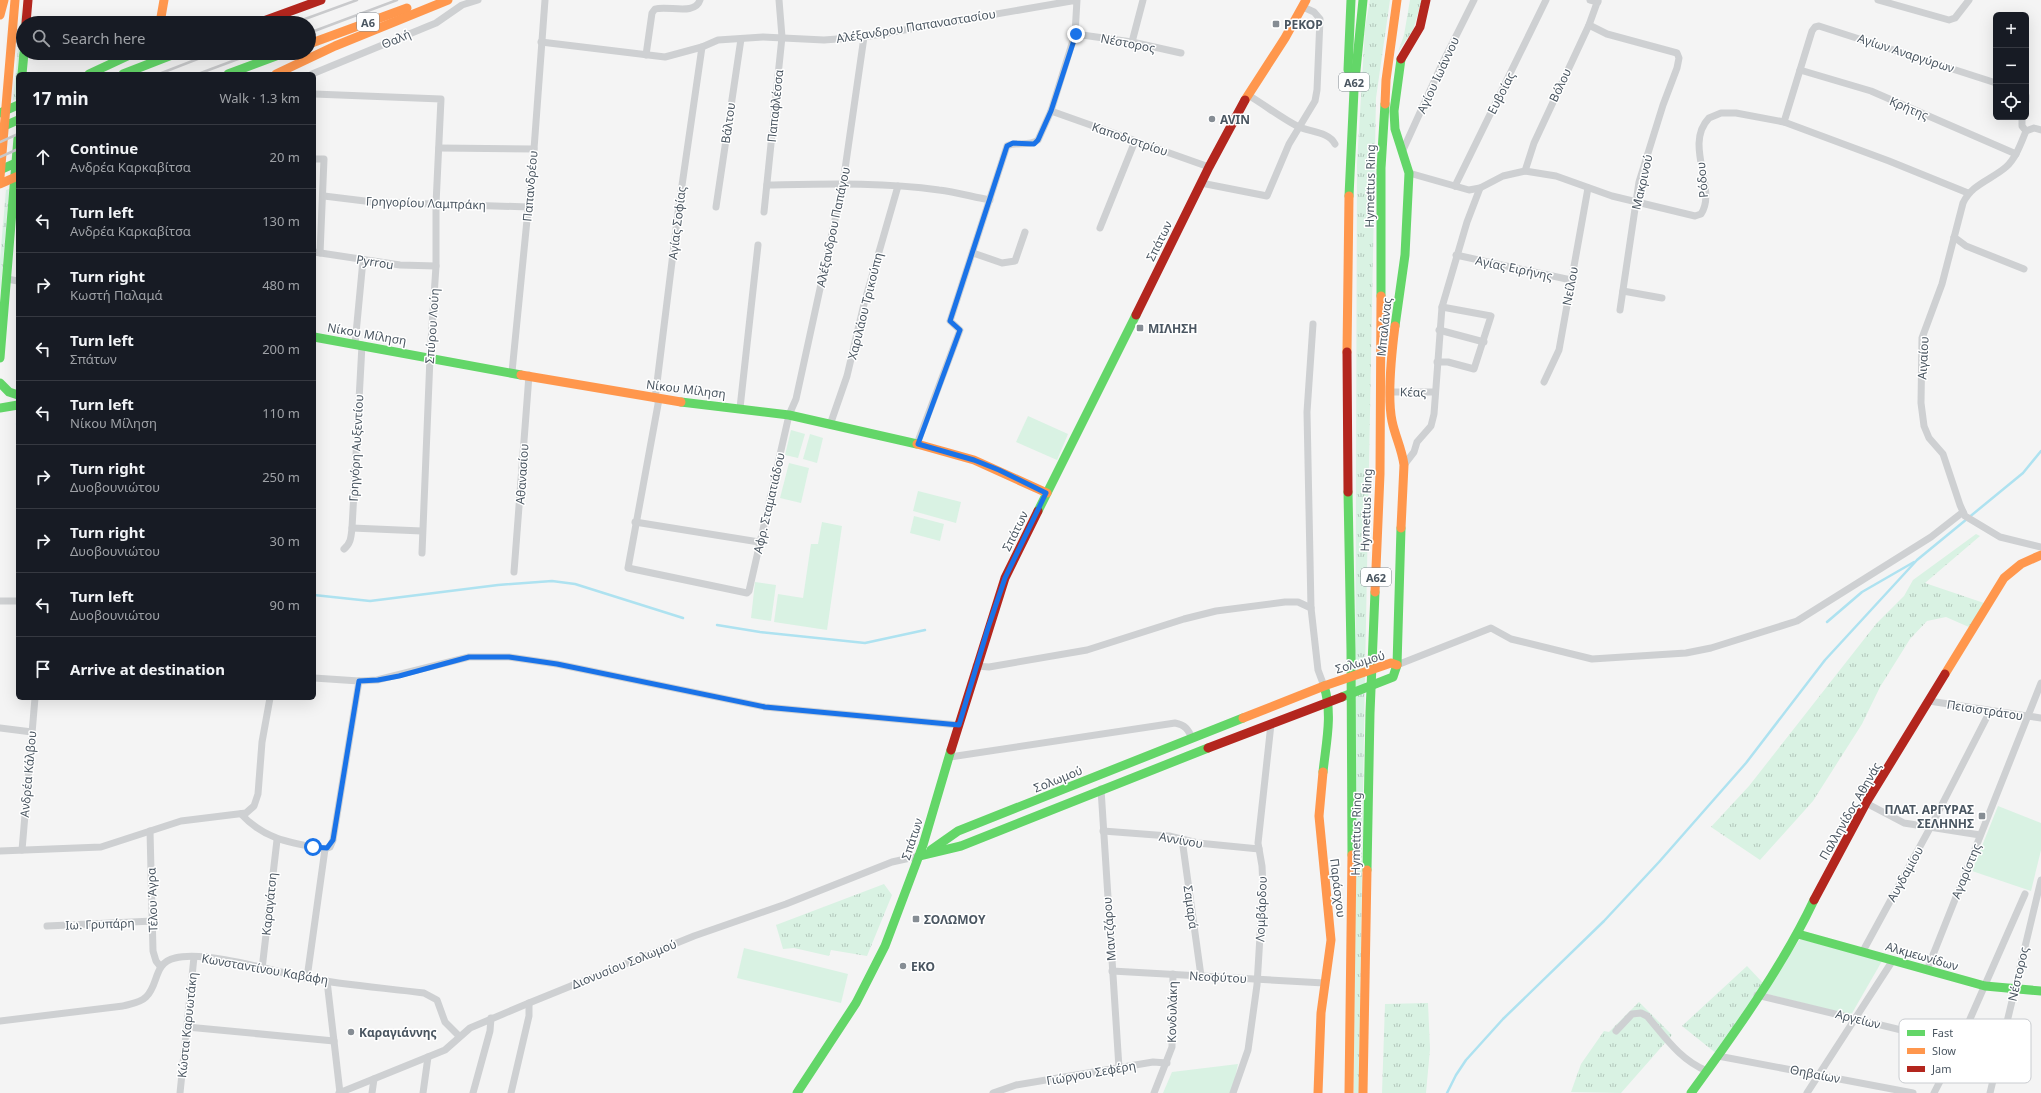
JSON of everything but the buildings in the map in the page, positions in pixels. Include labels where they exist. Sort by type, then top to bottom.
[{"type":"main road","points":[[0,15],[4,0]]},
{"type":"main road","points":[[15,0],[0,183],[16,179]]},
{"type":"main road","points":[[27,16],[28,0]]},
{"type":"main road","points":[[161,16],[164,0]]},
{"type":"main road","points":[[277,16],[321,0]]},
{"type":"main road","name":"Α6","points":[[316,41],[427,0]]},
{"type":"main road","points":[[316,55],[448,0]]},
{"type":"main road","points":[[1350,164],[1346,143],[1348,33],[1351,0]]},
{"type":"main road","name":"Hymettus Ring","points":[[1349,1093],[1352,748],[1347,499],[1346,324],[1354,77],[1363,0]]},
{"type":"main road","name":"Hymettus Ring","points":[[1363,1093],[1370,713],[1380,474],[1381,168],[1386,80],[1397,0]]},
{"type":"main road","name":"Μπαλάνας","points":[[1397,665],[1399,557],[1404,465],[1403,455],[1392,422],[1391,392],[1394,333],[1405,255],[1409,173],[1403,150],[1395,130],[1394,111],[1398,70],[1404,50],[1420,27],[1426,0]]},
{"type":"main road","name":"Σπάτων","points":[[797,1093],[852,1009],[872,974],[923,854],[976,666],[1005,578],[1209,167],[1248,95],[1304,4]]},
{"type":"main road","points":[[22,72],[23,60]]},
{"type":"main road","points":[[93,72],[119,60]]},
{"type":"main road","points":[[128,72],[159,60]]},
{"type":"main road","points":[[233,72],[265,60]]},
{"type":"main road","points":[[280,72],[306,60]]},
{"type":"main road","points":[[0,113],[16,106]]},
{"type":"main road","points":[[0,128],[16,121]]},
{"type":"main road","points":[[0,170],[16,163]]},
{"type":"main road","points":[[0,358],[16,189]]},
{"type":"main road","name":"Νίκου Μίληση","points":[[316,337],[657,399],[789,415],[918,444],[974,460],[999,470],[1046,493]]},
{"type":"main road","points":[[0,383],[4,389],[16,394]]},
{"type":"main road","points":[[0,408],[16,405]]},
{"type":"main road","name":"Παλληνίδος Αθηνάς","points":[[1691,1093],[1718,1056],[1798,934],[1818,892],[1866,803],[2004,578],[2012,568],[2024,560],[2041,555]]},
{"type":"main road","name":"Σολωμού","points":[[1391,663],[1397,665],[1393,676],[1332,701],[1101,789],[961,846],[923,854],[958,832],[1192,738],[1327,685],[1391,663]]},
{"type":"main road","name":"Παράσχου","points":[[1318,1093],[1321,1014],[1331,940],[1331,927],[1321,841],[1320,800],[1332,701],[1327,685]]},
{"type":"main road","name":"Αλκμεωνίδων","points":[[1798,934],[1985,986],[2041,991]]},
{"type":"street","name":"Θαλή","points":[[316,72],[436,23],[462,5],[478,0]]},
{"type":"street","name":"Παπανδρέου","points":[[512,372],[534,149],[545,0]]},
{"type":"street","points":[[646,55],[652,13],[655,9],[689,8],[697,6],[700,0]]},
{"type":"street","name":"Παπαφλέσσα","points":[[764,212],[782,37],[780,0]]},
{"type":"street","name":"Αλέξανδρου Παπαναστασίου","points":[[541,42],[665,57],[702,47],[718,40],[782,37],[824,40],[864,36],[1077,0]]},
{"type":"street","points":[[918,444],[960,330],[950,321],[1007,146],[1013,143],[1034,144],[1038,140],[1051,111],[1076,34],[1077,0]]},
{"type":"street","points":[[1132,42],[1143,0]]},
{"type":"street","name":"Αγίου Ιωάννου","points":[[1403,150],[1440,68],[1474,0]]},
{"type":"street","name":"Ευβοίας","points":[[1455,186],[1546,0]]},
{"type":"street","points":[[1590,0],[1598,1]]},
{"type":"street","points":[[1878,0],[1948,20],[1956,18],[1969,0]]},
{"type":"street","name":"Βόλου","points":[[1525,170],[1549,108],[1589,25],[1598,1]]},
{"type":"street","points":[[1201,183],[1267,196],[1289,144],[1315,101],[1321,24],[1318,15],[1304,4]]},
{"type":"street","name":"Μακρινού","points":[[1589,25],[1607,34],[1677,53],[1679,58],[1677,68],[1648,152],[1636,203],[1620,310]]},
{"type":"street","name":"Αγίων Αναργύρων","points":[[1800,70],[1815,27],[1822,26],[1993,82]]},
{"type":"street","name":"Νέστορος","points":[[1076,34],[1132,42],[1181,53]]},
{"type":"street","name":"Αλέξανδρου Παπάγου","points":[[789,415],[796,399],[843,183],[864,36]]},
{"type":"street","name":"Βάλτου","points":[[716,207],[741,39]]},
{"type":"street","name":"Αγίας Σοφίας","points":[[702,47],[678,213],[657,399],[628,568],[747,593],[750,591]]},
{"type":"street","points":[[1784,122],[1800,70]]},
{"type":"street","name":"Κρήτης","points":[[1800,70],[1870,91],[2016,154]]},
{"type":"street","name":"Σπύρου Λούη","points":[[316,94],[441,99],[436,204],[436,266],[430,357],[422,553]]},
{"type":"street","points":[[1248,95],[1300,127],[1332,139],[1335,144]]},
{"type":"street","name":"Καποδιστρίου","points":[[1051,111],[1209,167]]},
{"type":"street","name":"Ρόδου","points":[[1409,173],[1469,190],[1480,188],[1503,176],[1525,170],[1556,176],[1636,203],[1695,216],[1701,214],[1703,211],[1705,192],[1698,139],[1703,124],[1709,118],[1729,112],[1784,122],[1889,161],[1968,193]]},
{"type":"street","points":[[2022,120],[2022,126],[2026,131]]},
{"type":"street","points":[[1968,193],[2007,166],[2016,154],[2026,131],[2034,128],[2041,130]]},
{"type":"street","points":[[1100,228],[1135,141]]},
{"type":"street","points":[[439,148],[534,149]]},
{"type":"street","points":[[316,159],[324,159],[324,196],[317,252]]},
{"type":"street","points":[[767,185],[843,183],[898,186],[940,190],[990,200]]},
{"type":"street","name":"Χαριλάου Τρικούπη","points":[[830,425],[847,376],[864,304],[898,186]]},
{"type":"street","points":[[1404,465],[1414,452],[1417,442],[1431,426],[1442,307],[1456,255],[1480,188]]},
{"type":"street","name":"Νείλου","points":[[1544,382],[1559,350],[1588,188]]},
{"type":"street","name":"Αιγαίου","points":[[1964,514],[1943,454],[1929,438],[1924,426],[1921,403],[1922,338],[1942,284],[1963,203],[1968,193]]},
{"type":"street","name":"Γρηγορίου Λαμπράκη","points":[[324,196],[373,202],[528,207]]},
{"type":"street","points":[[973,253],[1002,263],[1010,263],[1015,261],[1025,232]]},
{"type":"street","points":[[1954,238],[1966,246],[2024,269]]},
{"type":"street","points":[[740,408],[758,245]]},
{"type":"street","name":"Pyrrou","points":[[317,252],[400,266],[436,266]]},
{"type":"street","name":"Αγίας Ειρήνης","points":[[1456,255],[1571,280]]},
{"type":"street","name":"Γρηγόρη Αυξεντίου","points":[[344,549],[349,545],[351,540],[352,528],[363,260]]},
{"type":"street","points":[[7,278],[16,280]]},
{"type":"street","points":[[1624,291],[1662,298]]},
{"type":"street","points":[[1437,362],[1448,362],[1474,369],[1484,342],[1491,316],[1442,307]]},
{"type":"street","points":[[1313,324],[1307,412],[1311,608],[1318,670],[1327,685]]},
{"type":"street","points":[[1439,330],[1484,342]]},
{"type":"street","name":"Αθανασίου","points":[[514,572],[529,376]]},
{"type":"street","name":"Κέας","points":[[1391,392],[1435,392]]},
{"type":"street","name":"Αφρ. Σταματιάδου","points":[[750,591],[759,542],[789,415]]},
{"type":"street","points":[[1397,665],[1491,628],[1511,639],[1592,659],[1686,653],[1711,648],[1797,622],[1931,537],[1964,514],[1984,529],[2000,537],[2041,547]]},
{"type":"street","points":[[635,522],[759,542]]},
{"type":"street","points":[[352,528],[422,531]]},
{"type":"street","points":[[0,601],[16,602]]},
{"type":"street","points":[[976,666],[989,667],[1087,650],[1184,619],[1216,611],[1285,602],[1298,602],[1311,608]]},
{"type":"street","points":[[316,678],[359,681],[378,680],[399,676],[469,657],[509,657],[557,664],[765,707],[959,725]]},
{"type":"street","points":[[241,814],[254,826],[277,840],[325,849],[330,847],[333,840],[359,681]]},
{"type":"street","name":"Αγαρίστης","points":[[1927,970],[2041,683]]},
{"type":"street","name":"Ανδρέα Κάλβου","points":[[22,850],[35,700]]},
{"type":"street","points":[[0,851],[101,847],[181,822],[241,814],[250,810],[258,794],[262,742],[270,700]]},
{"type":"street","name":"Πεισιστράτου","points":[[1929,701],[2041,718]]},
{"type":"street","name":"Αυγδαμίου","points":[[1863,951],[1930,828],[1990,711]]},
{"type":"street","points":[[950,757],[1175,723],[1183,725],[1187,728],[1192,738]]},
{"type":"street","name":"Λομβάρδου","points":[[1233,1093],[1248,1050],[1258,979],[1263,899],[1262,866],[1258,849],[1259,827],[1271,724]]},
{"type":"street","points":[[0,728],[32,732]]},
{"type":"street","name":"Μαντζάρου","points":[[1101,789],[1119,1068]]},
{"type":"street","points":[[1866,803],[1904,823],[1980,835]]},
{"type":"street","name":"Τέλου Άγρα","points":[[150,831],[153,951],[156,961],[160,966]]},
{"type":"street","name":"Αννίνου","points":[[1103,831],[1258,849]]},
{"type":"street","name":"Σαμαρά","points":[[1182,839],[1201,976]]},
{"type":"street","name":"Καραγάτση","points":[[262,968],[277,840]]},
{"type":"street","points":[[307,978],[325,849]]},
{"type":"street","name":"Διονυσίου Σολωμού","points":[[339,1093],[450,1047],[459,1036],[470,1028],[491,1018],[694,936],[786,904],[892,862],[923,854]]},
{"type":"street","name":"Νέστορος","points":[[2007,1019],[2041,880]]},
{"type":"street","name":"Νέστορος","points":[[1970,1019],[2025,894]]},
{"type":"street","name":"Ιω. Γρυπάρη","points":[[47,926],[153,921]]},
{"type":"street","name":"Κωνσταντίνου Καβάφη","points":[[160,966],[165,961],[175,958],[194,957],[217,959],[307,978],[429,995],[437,1000],[445,1022],[459,1036]]},
{"type":"street","name":"Κώστα Καρυωτάκη","points":[[180,1093],[194,957]]},
{"type":"street","points":[[1807,1093],[1893,960]]},
{"type":"street","points":[[0,1021],[123,1006],[136,1002],[145,998],[151,990],[160,966]]},
{"type":"street","name":"Νεοφύτου","points":[[1112,971],[1324,984]]},
{"type":"street","name":"Κονδυλάκη","points":[[1154,1093],[1172,1047],[1173,974]]},
{"type":"street","points":[[327,981],[339,1093]]},
{"type":"street","name":"Αργείων","points":[[1757,995],[1899,1030]]},
{"type":"street","points":[[511,1093],[529,1016],[529,1003]]},
{"type":"street","points":[[1616,1031],[1632,1014],[1641,1012],[1647,1016],[1681,1055],[1696,1066],[1707,1071]]},
{"type":"street","points":[[473,1093],[490,1031],[491,1018]]},
{"type":"street","points":[[188,1027],[334,1041]]},
{"type":"street","name":"Θηβαίων","points":[[1718,1056],[1913,1093]]},
{"type":"street","points":[[423,1093],[428,1057]]},
{"type":"street","name":"Γιώργου Σεφέρη","points":[[992,1093],[1008,1091],[1016,1085],[1153,1062],[1167,1063]]},
{"type":"street","points":[[372,1093],[374,1079]]},
{"type":"street","name":"Νέστορος","points":[[1934,1093],[1939,1083]]},
{"type":"street","name":"Νέστορος","points":[[1990,1093],[1992,1083]]},
{"type":"green space","points":[[1370,0],[1390,0],[1376,98],[1364,727],[1359,1093],[1354,1093],[1357,164],[1365,28]]},
{"type":"green space","points":[[1410,0],[1422,0],[1413,30],[1398,52],[1404,35]]},
{"type":"green space","points":[[17,60],[20,60],[19,72],[16,72],[16,99],[13,100]]},
{"type":"green space","points":[[9,189],[0,298],[0,259],[6,190]]},
{"type":"green space","points":[[1028,416],[1068,434],[1057,460],[1016,442]]},
{"type":"green space","points":[[791,430],[805,434],[798,458],[785,455]]},
{"type":"green space","points":[[810,434],[823,438],[817,463],[803,459]]},
{"type":"green space","points":[[789,463],[809,468],[801,503],[780,498]]},
{"type":"green space","points":[[918,491],[961,502],[956,523],[913,511]]},
{"type":"green space","points":[[914,516],[944,524],[940,541],[910,533]]},
{"type":"green space","points":[[822,522],[842,526],[827,630],[774,622],[778,594],[803,598],[811,544],[818,544]]},
{"type":"green space","points":[[1976,534],[1980,536],[1925,583],[1984,603],[1971,628],[1946,617],[1927,621],[1910,639],[1880,687],[1862,724],[1813,801],[1760,860],[1711,827],[1749,786],[1876,624],[1904,596],[1913,580]]},
{"type":"green space","points":[[755,582],[776,585],[771,621],[751,618]]},
{"type":"green space","points":[[1998,806],[2041,823],[2041,850],[2031,891],[1972,871]]},
{"type":"green space","points":[[884,884],[892,895],[867,956],[831,950],[829,956],[794,948],[783,949],[776,925]]},
{"type":"green space","points":[[1800,939],[1882,961],[1851,1015],[1763,993]]},
{"type":"green space","points":[[744,948],[848,974],[841,1003],[737,978]]},
{"type":"green space","points":[[1747,966],[1763,983],[1717,1054],[1682,1026]]},
{"type":"green space","points":[[1639,1002],[1672,1035],[1621,1093],[1571,1092],[1581,1064],[1604,1031],[1609,1032]]},
{"type":"green space","points":[[1428,1003],[1430,1049],[1426,1093],[1382,1093],[1385,1004]]},
{"type":"green space","points":[[1238,1064],[1232,1093],[1163,1093],[1172,1072]]},
{"type":"waterway","points":[[1447,1093],[1466,1060],[1503,1019],[1604,921],[1659,862],[1746,763],[1825,660],[1917,560],[2023,473],[2041,451]]},
{"type":"waterway","points":[[1827,622],[1862,592],[1914,562]]},
{"type":"waterway","points":[[316,595],[370,601],[498,585],[552,581],[575,584],[683,618]]},
{"type":"waterway","points":[[717,625],[760,632],[865,643],[925,630]]},
{"type":"railway","points":[[313,16],[357,0]]},
{"type":"railway","points":[[316,30],[397,0]]},
{"type":"railway","points":[[164,72],[195,60]]},
{"type":"railway","points":[[203,72],[235,60]]},
{"type":"railway","points":[[0,142],[16,135]]},
{"type":"railway","points":[[0,157],[16,150]]},
{"type":"traffic: fast","points":[[1348,70],[1351,0]]},
{"type":"traffic: fast","points":[[1349,196],[1354,90],[1363,0]]},
{"type":"traffic: fast","points":[[1395,326],[1405,255],[1409,173],[1395,129],[1394,111],[1401,59]]},
{"type":"traffic: fast","points":[[22,72],[23,60]]},
{"type":"traffic: fast","points":[[93,72],[119,60]]},
{"type":"traffic: fast","points":[[128,72],[159,60]]},
{"type":"traffic: fast","points":[[233,72],[265,60]]},
{"type":"traffic: fast","points":[[1381,296],[1381,168],[1385,104]]},
{"type":"traffic: fast","points":[[0,113],[16,106]]},
{"type":"traffic: fast","points":[[0,128],[16,121]]},
{"type":"traffic: fast","points":[[0,358],[16,162]]},
{"type":"traffic: fast","points":[[0,170],[16,163]]},
{"type":"traffic: fast","points":[[1038,511],[1136,315]]},
{"type":"traffic: fast","points":[[316,337],[521,375]]},
{"type":"traffic: fast","points":[[0,383],[9,392],[16,394]]},
{"type":"traffic: fast","points":[[681,402],[789,415],[917,444]]},
{"type":"traffic: fast","points":[[0,408],[16,405]]},
{"type":"traffic: fast","points":[[1348,492],[1351,650],[1352,855]]},
{"type":"traffic: fast","points":[[1342,697],[1393,677],[1397,665],[1401,528]]},
{"type":"traffic: fast","points":[[1367,870],[1370,713],[1375,592]]},
{"type":"traffic: fast","points":[[1323,772],[1328,718],[1327,697],[1324,686]]},
{"type":"traffic: fast","points":[[931,850],[958,831],[1243,718]]},
{"type":"traffic: fast","points":[[919,856],[961,846],[1208,748]]},
{"type":"traffic: fast","points":[[797,1093],[856,1003],[885,946],[923,845],[951,750]]},
{"type":"traffic: fast","points":[[1691,1093],[1773,975],[1802,925],[1814,900]]},
{"type":"traffic: fast","points":[[1798,934],[1985,986],[2041,991]]},
{"type":"traffic: slow","points":[[0,15],[4,0]]},
{"type":"traffic: slow","points":[[0,177],[15,0]]},
{"type":"traffic: slow","points":[[161,16],[164,0]]},
{"type":"traffic: slow","points":[[316,55],[448,0]]},
{"type":"traffic: slow","points":[[1245,100],[1285,38],[1306,0]]},
{"type":"traffic: slow","points":[[1385,104],[1386,80],[1397,0]]},
{"type":"traffic: slow","points":[[316,41],[407,8]]},
{"type":"traffic: slow","points":[[280,72],[306,60]]},
{"type":"traffic: slow","points":[[0,184],[16,177]]},
{"type":"traffic: slow","points":[[1347,352],[1349,196]]},
{"type":"traffic: slow","points":[[1375,592],[1380,474],[1381,296]]},
{"type":"traffic: slow","points":[[1395,326],[1390,374],[1390,399],[1392,421],[1402,453],[1404,465],[1401,528]]},
{"type":"traffic: slow","points":[[521,375],[681,402]]},
{"type":"traffic: slow","points":[[917,444],[974,460],[1047,493]]},
{"type":"traffic: slow","points":[[1945,674],[2004,578],[2021,564],[2041,555]]},
{"type":"traffic: slow","points":[[1243,718],[1324,686],[1391,663],[1397,665]]},
{"type":"traffic: slow","points":[[1318,1093],[1321,1013],[1331,940],[1319,816],[1323,772]]},
{"type":"traffic: slow","points":[[1349,1093],[1352,855]]},
{"type":"traffic: slow","points":[[1363,1093],[1367,870]]},
{"type":"traffic: jam","points":[[27,16],[28,0]]},
{"type":"traffic: jam","points":[[277,16],[321,0]]},
{"type":"traffic: jam","points":[[1401,59],[1420,27],[1426,0]]},
{"type":"traffic: jam","points":[[1136,315],[1209,167],[1245,100]]},
{"type":"traffic: jam","points":[[1347,352],[1348,492]]},
{"type":"traffic: jam","points":[[951,750],[1005,578],[1038,511]]},
{"type":"traffic: jam","points":[[1814,900],[1866,803],[1945,674]]},
{"type":"traffic: jam","points":[[1208,748],[1342,697]]},
{"type":"place","name":"ΡΕΚΟΡ","points":[[1276,24]]},
{"type":"place","name":"AVIN","points":[[1212,119]]},
{"type":"place","name":"ΜΙΛΗΣΗ","points":[[1140,328]]},
{"type":"place","name":"ΠΛΑΤ. ΑΡΓΥΡΑΣ ΣΕΛΗΝΗΣ","points":[[1982,816]]},
{"type":"place","name":"ΣΟΛΩΜΟΥ","points":[[916,919]]},
{"type":"place","name":"EKO","points":[[903,966]]},
{"type":"place","name":"Καραγιάννης","points":[[351,1032]]},
{"type":"route","points":[[313,847],[325,849],[330,847],[332,844],[359,681],[378,680],[399,676],[469,657],[509,657],[557,664],[782,710],[959,725],[976,666],[1005,578],[1046,493],[999,470],[974,460],[918,444],[960,330],[950,321],[1007,146],[1013,143],[1034,144],[1038,140],[1051,111],[1076,34]]}]
